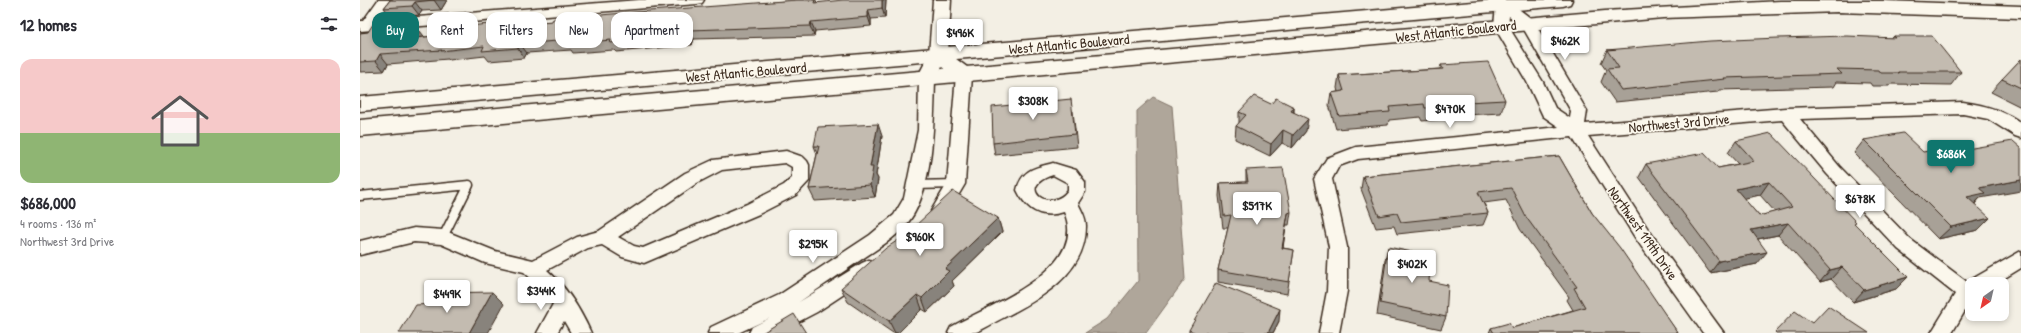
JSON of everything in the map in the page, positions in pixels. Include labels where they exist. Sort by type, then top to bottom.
[{"type":"main road","name":"West Atlantic Boulevard","points":[[360,104],[938,55],[1502,3],[1563,0]]},
{"type":"main road","name":"West Atlantic Boulevard","points":[[360,128],[964,75],[1528,23],[1682,12],[1838,6],[2021,12]]},
{"type":"street","points":[[364,26],[385,0]]},
{"type":"street","points":[[529,12],[535,0]]},
{"type":"street","points":[[547,12],[688,0]]},
{"type":"street","points":[[718,333],[786,301],[876,240],[900,220],[913,199],[916,185],[926,130],[927,78],[938,55],[942,0]]},
{"type":"street","points":[[1502,3],[1528,23],[1579,111],[1576,132]]},
{"type":"street","points":[[1501,26],[1502,3]]},
{"type":"street","points":[[364,26],[486,17]]},
{"type":"street","name":"Northwest 119th Drive","points":[[1501,26],[1535,82],[1549,112],[1576,132],[1642,234],[1714,333]]},
{"type":"street","points":[[928,221],[940,212],[951,196],[956,184],[964,75],[938,55]]},
{"type":"street","name":"Northwest 3rd Drive","points":[[1329,333],[1337,291],[1338,246],[1323,179],[1333,162],[1356,153],[1786,114],[1963,108],[1989,112],[2011,123],[2021,132]]},
{"type":"street","points":[[1786,114],[1833,170],[1904,244],[1965,283]]},
{"type":"street","points":[[533,269],[583,242],[604,237],[691,178],[719,164],[786,157],[801,166],[800,181],[790,190],[753,209],[644,256],[629,252],[604,237]]},
{"type":"street","points":[[958,333],[969,325],[1014,303],[1057,275],[1070,258],[1076,241],[1078,222],[1068,201]]},
{"type":"street","points":[[360,248],[414,235],[443,236],[492,258],[529,266],[548,282],[577,324],[581,333]]},
{"type":"street","points":[[759,333],[810,306],[882,259]]},
{"type":"street","points":[[1991,277],[2021,259]]},
{"type":"street","points":[[1941,333],[1965,298]]},
{"type":"street","points":[[547,333],[563,304]]},
{"type":"lane","points":[[916,185],[956,184]]},
{"type":"lane","points":[[360,196],[469,185],[443,236]]},
{"type":"shaded area","points":[[1153,97],[1172,106],[1185,279],[1146,333],[1085,333],[1107,319],[1138,281],[1137,111]]},
{"type":"building","points":[[390,0],[434,0],[415,2],[412,6],[384,8]]},
{"type":"building","points":[[797,0],[815,0],[814,3],[843,0],[882,0],[882,8],[868,10],[868,17],[811,22],[810,26],[693,30],[693,12],[636,12]]},
{"type":"building","points":[[611,14],[611,40],[603,41],[603,15]]},
{"type":"building","points":[[555,19],[555,41],[547,42],[547,21],[552,21]]},
{"type":"building","points":[[486,24],[486,48],[518,48],[482,51],[484,46],[478,47],[478,25]]},
{"type":"building","points":[[372,26],[372,48],[419,48],[419,38],[427,37],[427,48],[467,48],[441,51],[442,50],[380,54],[376,61],[360,62],[360,33],[368,32]]},
{"type":"building","points":[[1847,36],[1896,38],[1894,36],[1932,36],[1961,72],[1881,73],[1879,70],[1837,69],[1842,74],[1724,78],[1725,79],[1621,90],[1607,69],[1619,68],[1607,50],[1710,41]]},
{"type":"building","points":[[2021,59],[2021,88],[2002,79]]},
{"type":"building","points":[[1488,62],[1505,100],[1448,103],[1449,107],[1425,108],[1424,104],[1389,107],[1390,112],[1339,116],[1331,93],[1344,91],[1339,75],[1443,69],[1441,65]]},
{"type":"building","points":[[1254,96],[1271,104],[1276,98],[1294,107],[1291,111],[1308,119],[1293,135],[1283,130],[1271,144],[1236,126],[1246,115],[1239,112]]},
{"type":"building","points":[[1071,99],[1075,134],[993,143],[992,107]]},
{"type":"building","points":[[878,124],[870,167],[873,167],[870,185],[809,189],[819,146],[814,146],[818,127]]},
{"type":"building","points":[[1771,133],[1856,222],[1854,223],[1908,277],[1864,290],[1842,267],[1830,270],[1788,223],[1751,230],[1767,252],[1719,261],[1646,164],[1704,153],[1718,168],[1754,161],[1736,141]],"holes":[[[1769,182],[1792,207],[1759,216],[1736,189]]]},
{"type":"building","points":[[1903,133],[1923,152],[1934,150],[1938,154],[2013,141],[2021,148],[2021,180],[1979,188],[1985,193],[1967,197],[1990,218],[1951,227],[1864,140]]},
{"type":"building","points":[[1559,156],[1592,213],[1620,248],[1678,333],[1494,333],[1491,328],[1509,323],[1512,328],[1585,307],[1574,288],[1577,287],[1526,217],[1511,188],[1478,192],[1488,213],[1401,222],[1397,213],[1379,216],[1363,176]]},
{"type":"building","points":[[1283,168],[1291,212],[1288,213],[1282,248],[1294,250],[1289,282],[1218,270],[1231,215],[1224,216],[1220,183],[1248,182],[1246,170]]},
{"type":"building","points":[[953,191],[998,218],[945,269],[949,271],[922,298],[917,295],[889,321],[841,288],[886,248],[903,237]]},
{"type":"building","points":[[1388,247],[1431,256],[1429,281],[1448,285],[1446,317],[1380,303]]},
{"type":"building","points":[[1216,283],[1280,309],[1268,333],[1196,333],[1189,330]]},
{"type":"building","points":[[492,292],[469,333],[399,333],[416,305],[433,304],[440,293]]},
{"type":"building","points":[[1828,306],[1869,333],[1775,332],[1795,311],[1812,323]]},
{"type":"building","points":[[794,314],[806,333],[762,333]]}]
